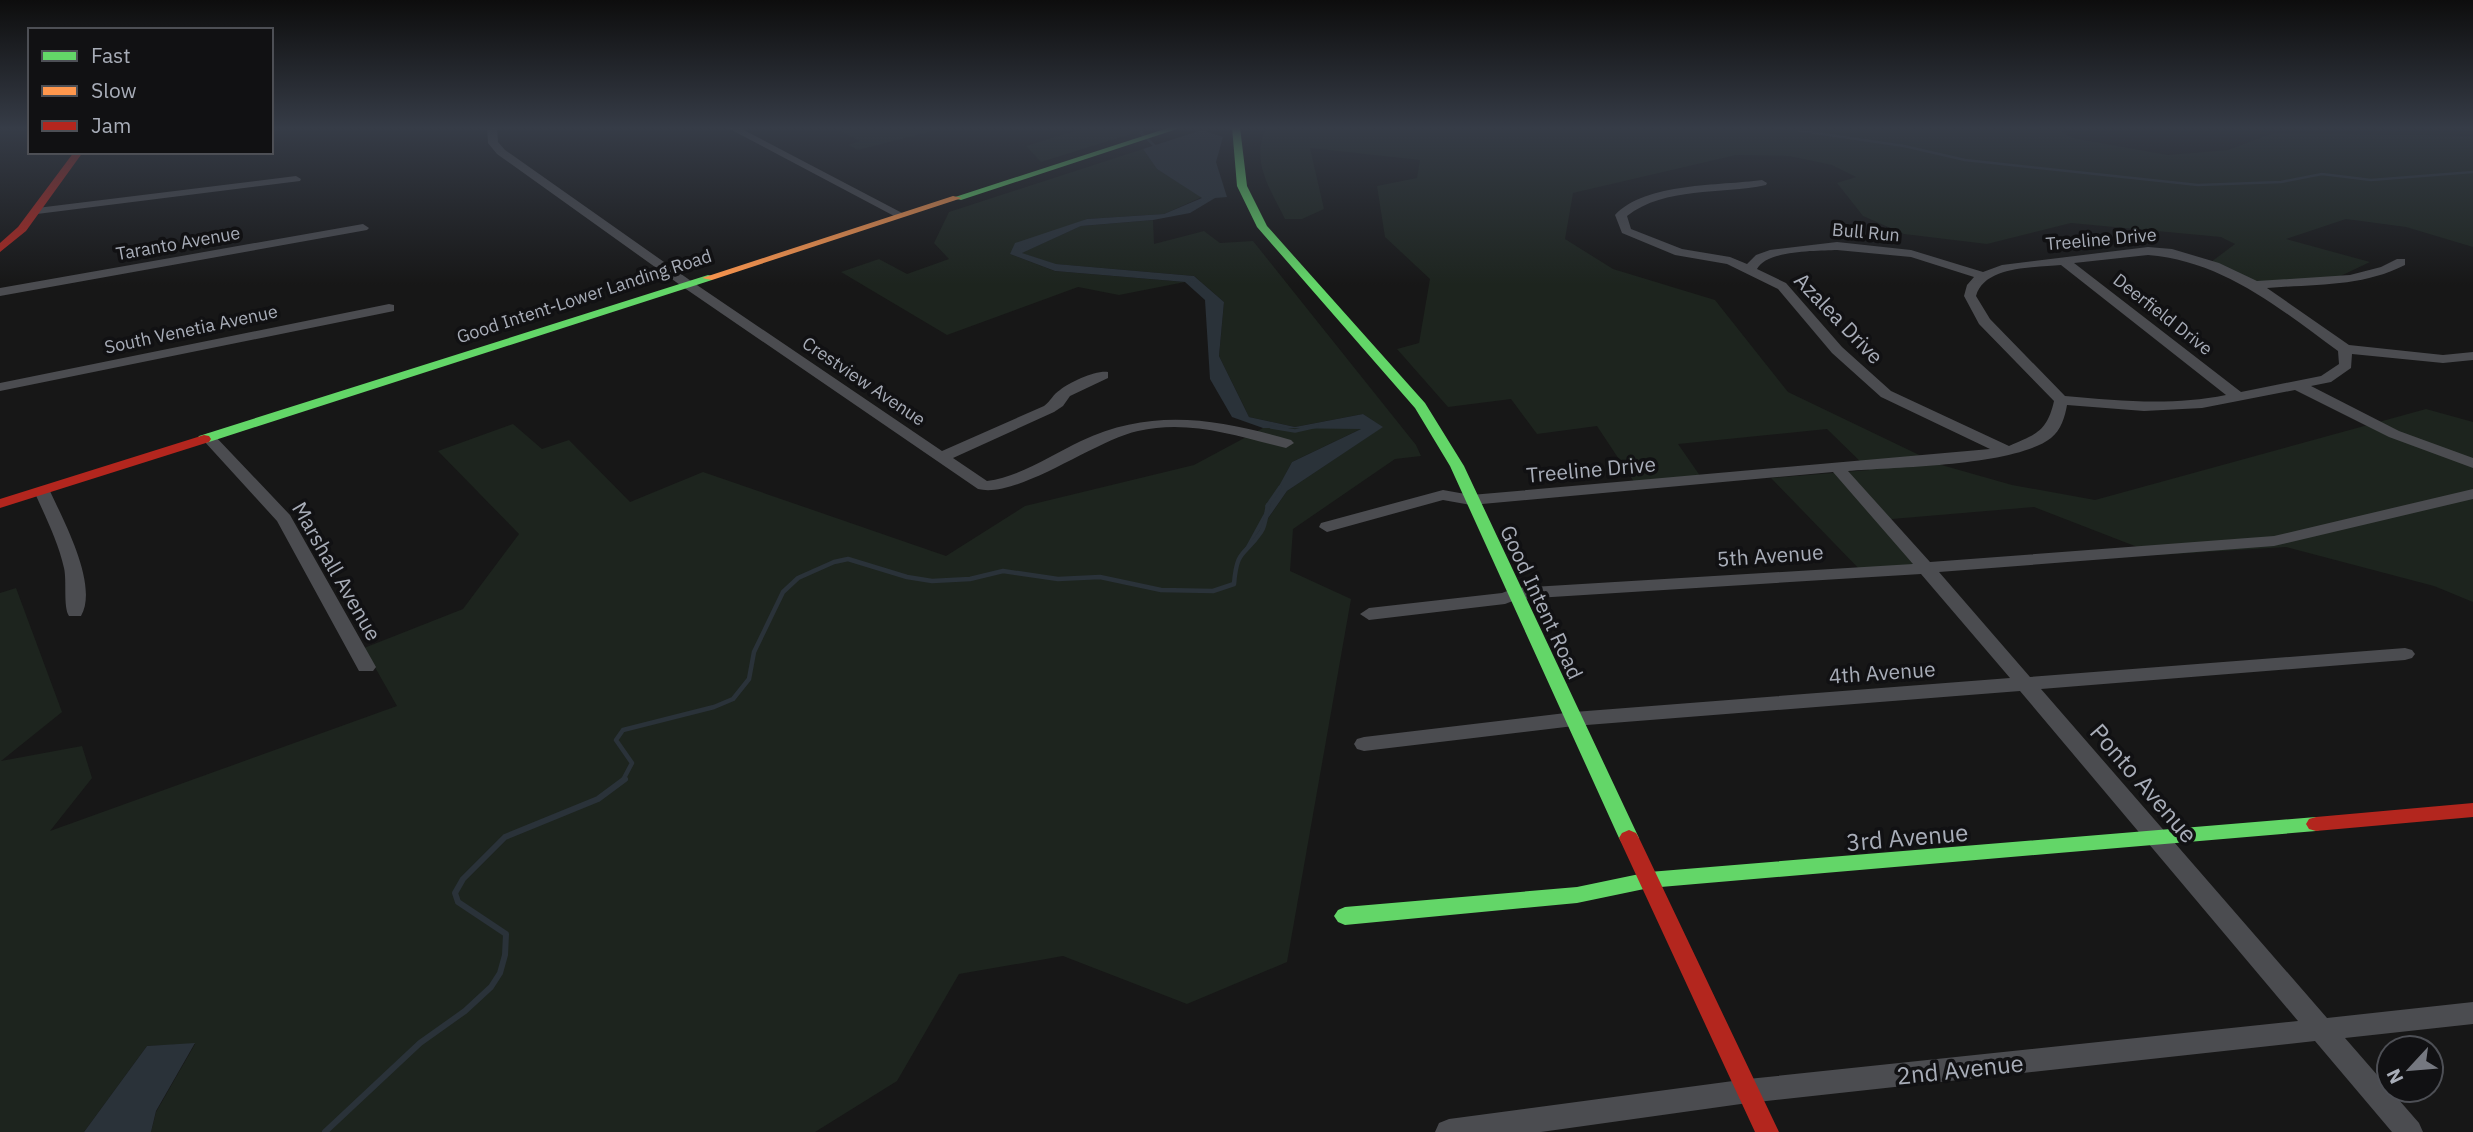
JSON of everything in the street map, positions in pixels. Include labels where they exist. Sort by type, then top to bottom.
[{"type":"street","points":[[0,249],[22,229],[59,180]]},
{"type":"street","points":[[37,211],[289,180]]},
{"type":"street","name":"Crestview Avenue","points":[[540,180],[687,284],[984,486],[996,485],[1023,475],[1111,433],[1142,425],[1204,422],[1231,426],[1286,443]]},
{"type":"street","points":[[832,180],[900,215]]},
{"type":"street","name":"Good Intent-Lower Landing Road","points":[[0,504],[1013,180]]},
{"type":"street","name":"Good Intent Road","points":[[1240,180],[1252,211],[1263,229],[1313,289],[1422,406],[1454,456],[1471,500],[1767,1132]]},
{"type":"street","name":"Azalea Drive","points":[[1762,183],[1672,195],[1628,207],[1620,215],[1626,231],[1659,246],[1730,261],[1782,286],[1845,359],[1886,394],[2009,452]]},
{"type":"street","name":"Taranto Avenue","points":[[0,292],[363,228]]},
{"type":"street","name":"Bull Run","points":[[1751,270],[1752,263],[1762,256],[1816,246],[1844,245],[1879,247],[1941,260],[1983,276]]},
{"type":"street","name":"Treeline Drive","points":[[1983,276],[2002,269],[2135,252],[2172,253],[2215,266],[2255,285],[2345,349]]},
{"type":"street","name":"Deerfield Drive","points":[[2066,262],[2237,396]]},
{"type":"street","points":[[2255,285],[2363,275],[2400,262]]},
{"type":"street","points":[[1983,276],[1973,285],[1970,296],[1983,321],[2061,400],[2173,407],[2237,396],[2326,379],[2346,365],[2345,349],[2433,358],[2473,356]]},
{"type":"street","name":"South Venetia Avenue","points":[[0,387],[389,308]]},
{"type":"street","points":[[941,457],[1049,409],[1064,393],[1103,375]]},
{"type":"street","points":[[2297,385],[2394,433],[2473,463]]},
{"type":"street","name":"Treeline Drive","points":[[1326,527],[1443,495],[1471,500],[2009,452],[2054,428],[2061,400]]},
{"type":"street","name":"Marshall Avenue","points":[[209,438],[284,519],[366,667]]},
{"type":"street","name":"Ponto Avenue","points":[[1838,469],[2409,1132]]},
{"type":"street","points":[[42,491],[70,554],[78,593],[75,612]]},
{"type":"street","name":"5th Avenue","points":[[1369,614],[1505,598],[1515,594],[2175,551],[2273,541],[2473,494]]},
{"type":"street","name":"4th Avenue","points":[[1364,744],[1574,719],[2404,654]]},
{"type":"street","name":"3rd Avenue","points":[[1345,916],[1577,895],[1649,880],[2159,839],[2473,810]]},
{"type":"street","name":"2nd Avenue","points":[[1449,1132],[1748,1091],[2473,1013]]},
{"type":"shaded area","points":[[1048,180],[1174,180],[1202,197],[1164,214],[1087,219],[1010,254],[1055,271],[1185,282],[1119,295],[1078,287],[947,335],[841,272],[879,259],[907,274],[949,259],[934,243],[949,212]]},
{"type":"shaded area","points":[[1174,180],[1222,180],[1227,197],[1215,198],[1190,213],[1153,220],[1081,226],[1022,253],[1056,264],[1194,276],[1224,302],[1219,356],[1249,417],[1295,427],[1363,414],[1383,427],[1287,491],[1237,563],[1292,462],[1361,429],[1263,428],[1232,417],[1210,379],[1205,300],[1185,282],[1055,271],[1010,254],[1015,243],[1087,219],[1164,214],[1202,198]]},
{"type":"shaded area","points":[[1266,180],[1317,180],[1324,209],[1302,219],[1285,219]]},
{"type":"shaded area","points":[[1408,180],[1630,180],[1573,193],[1565,239],[1613,269],[1715,300],[1788,392],[1938,464],[2012,485],[2095,500],[2426,409],[2473,422],[2473,602],[2434,586],[2286,547],[2158,555],[2034,507],[1880,520],[1920,570],[1865,575],[1771,478],[1869,470],[1827,429],[1678,444],[1705,483],[1638,488],[1597,426],[1537,434],[1511,399],[1448,407],[1397,349],[1419,343],[1430,279],[1385,237],[1377,186]]},
{"type":"shaded area","points":[[1847,180],[2473,180],[2473,247],[2406,227],[2346,219],[2286,239],[2370,262],[2330,281],[2257,284],[2211,262],[2235,244],[2221,237],[2071,223],[1987,244],[1904,234],[1863,216],[1837,183]]},
{"type":"shaded area","points":[[1153,220],[1154,244],[1204,231],[1220,243],[1253,241],[1416,445],[1421,456],[1395,459],[1293,529],[1290,571],[1351,599],[1287,962],[1187,1004],[1063,956],[959,974],[897,1081],[815,1132],[151,1132],[156,1112],[195,1044],[147,1046],[84,1132],[0,1132],[0,593],[16,588],[62,712],[1,761],[82,746],[92,778],[50,831],[397,706],[364,648],[463,609],[519,534],[438,451],[513,424],[542,449],[569,440],[630,502],[703,472],[946,556],[1025,506],[1194,465],[1263,428],[1363,428],[1292,462],[1243,555],[1287,491],[1382,427],[1363,414],[1295,427],[1249,417],[1219,356],[1224,302],[1194,276],[1055,264],[1021,253],[1081,226]]},
{"type":"shaded area","points":[[195,1043],[156,1111],[151,1132],[84,1132],[147,1046]]},
{"type":"waterway","name":"Bull Run","points":[[2150,180],[2198,185],[2292,180]]},
{"type":"waterway","points":[[1271,427],[1295,431],[1317,426]]},
{"type":"waterway","points":[[1267,506],[1280,487]]},
{"type":"waterway","points":[[623,780],[632,763],[616,740],[623,730],[714,707],[733,699],[749,679],[754,652],[783,592],[798,578],[834,562],[848,559],[907,577],[932,581],[970,579],[1003,571],[1058,579],[1100,577],[1161,590],[1213,591],[1234,584],[1239,558],[1263,529],[1268,505]]},
{"type":"waterway","points":[[325,1132],[420,1043],[465,1011],[491,987],[500,973],[505,955],[506,934],[458,902],[455,893],[463,879],[505,837],[598,799],[625,779]]},
{"type":"traffic: fast","points":[[957,198],[1014,180]]},
{"type":"traffic: fast","points":[[1241,180],[1262,227],[1420,406],[1457,466],[1629,838]]},
{"type":"traffic: fast","points":[[204,439],[708,278]]},
{"type":"traffic: fast","points":[[1345,916],[1577,895],[1649,880],[2316,824]]},
{"type":"traffic: slow","points":[[708,278],[957,198]]},
{"type":"traffic: jam","points":[[0,249],[22,229],[58,180]]},
{"type":"traffic: jam","points":[[0,504],[204,439]]},
{"type":"traffic: jam","points":[[2316,824],[2473,810]]},
{"type":"traffic: jam","points":[[1629,838],[1767,1132]]}]
